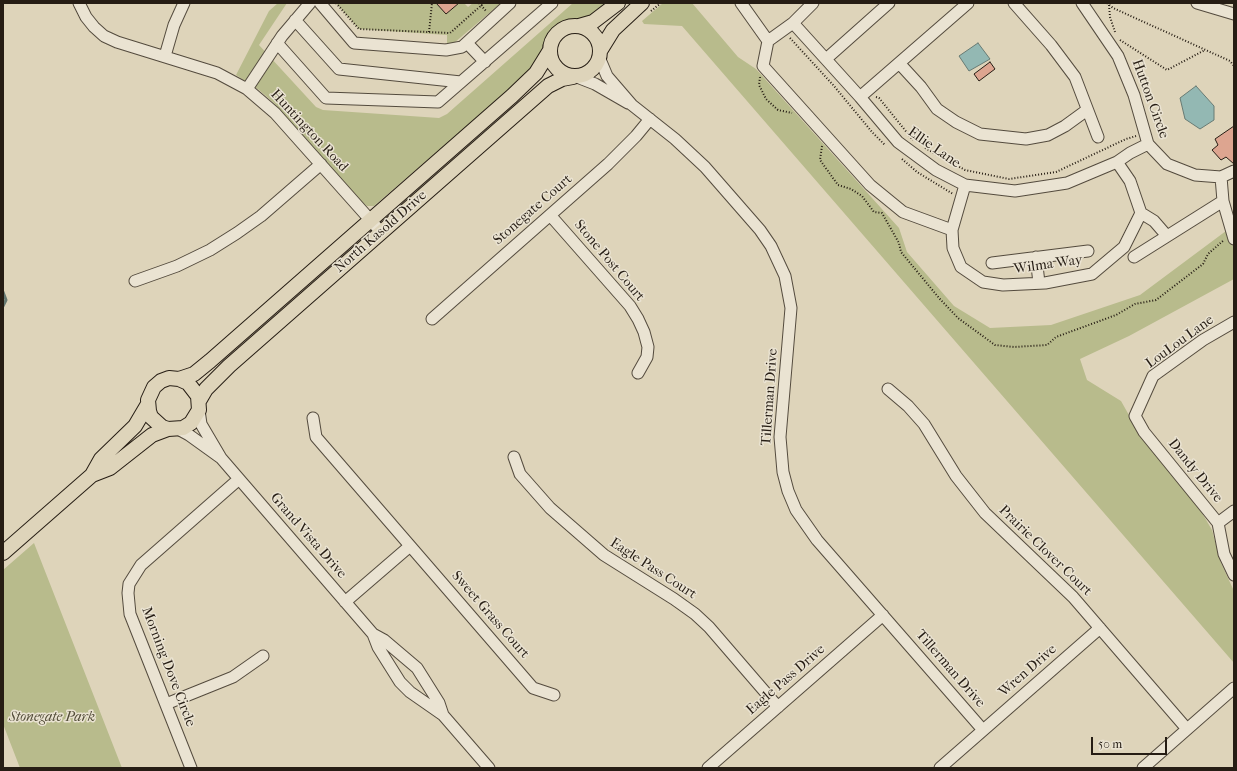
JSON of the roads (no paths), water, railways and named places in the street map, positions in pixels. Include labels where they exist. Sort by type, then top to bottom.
[{"type":"main road","points":[[618,3],[593,22],[569,27],[557,33],[551,42],[549,52],[550,59],[556,69],[566,75],[575,77],[592,70],[613,30],[646,8]]},
{"type":"main road","points":[[579,26],[594,35],[600,54]]},
{"type":"main road","name":"North Kasold Drive","points":[[179,379],[194,374],[206,365],[524,86],[542,66],[549,52]]},
{"type":"main road","name":"North Kasold Drive","points":[[199,405],[206,389],[224,370],[548,86],[562,79],[575,77]]},
{"type":"main road","points":[[92,475],[110,468],[152,435],[173,429],[191,423],[199,405],[192,386],[179,379],[169,378],[157,384],[149,395],[148,404],[151,418],[156,423],[173,429]]},
{"type":"main road","points":[[3,553],[92,475],[101,459],[138,423],[148,404]]},
{"type":"street","name":"Huntington Road","points":[[80,3],[86,17],[94,28],[104,36],[117,42],[217,73],[247,89],[275,113],[381,232]]},
{"type":"street","points":[[165,56],[174,25],[184,3]]},
{"type":"street","points":[[247,89],[276,43],[310,3]]},
{"type":"street","points":[[320,3],[354,43],[446,50],[462,47],[510,3]]},
{"type":"street","points":[[276,43],[326,98],[438,102],[552,3]]},
{"type":"street","points":[[741,3],[768,41]]},
{"type":"street","points":[[813,3],[793,23],[768,41],[763,66],[870,186],[903,212],[952,230]]},
{"type":"street","points":[[826,59],[889,3]]},
{"type":"street","points":[[862,95],[968,3]]},
{"type":"street","points":[[1014,3],[1051,45],[1075,77],[1098,137]]},
{"type":"street","name":"Hutton Circle","points":[[1082,3],[1118,56],[1134,95],[1146,139],[1167,164],[1194,175],[1221,177],[1234,171]]},
{"type":"street","points":[[1197,3],[1234,14]]},
{"type":"street","points":[[295,20],[339,69],[461,82]]},
{"type":"street","name":"Ellie Lane","points":[[793,23],[862,95],[898,142],[936,170],[965,184],[1015,191],[1067,183],[1117,162],[1146,139]]},
{"type":"street","points":[[467,43],[485,62]]},
{"type":"street","name":"Tillerman Drive","points":[[600,54],[607,76],[632,105]]},
{"type":"street","points":[[899,63],[921,87],[937,109],[956,122],[980,134],[1026,139],[1048,135],[1065,126],[1087,110]]},
{"type":"street","name":"Tillerman Drive","points":[[575,77],[595,84],[632,105],[675,139],[705,167],[760,230],[779,261],[788,290],[791,308],[780,436],[783,472],[788,491],[805,524],[983,730]]},
{"type":"street","name":"Stonegate Court","points":[[432,319],[623,150],[650,119]]},
{"type":"street","points":[[1117,162],[1130,181],[1142,213],[1154,221],[1167,236]]},
{"type":"street","points":[[135,281],[177,266],[210,250],[237,234],[261,216],[320,164]]},
{"type":"street","points":[[1221,177],[1223,201],[1233,237]]},
{"type":"street","name":"Wilma Way","points":[[965,184],[952,230],[953,248],[962,267],[983,282],[1003,285],[1039,283],[1092,274],[1124,247],[1142,213]]},
{"type":"street","points":[[1134,257],[1223,201]]},
{"type":"street","name":"Stone Post Court","points":[[550,215],[630,306],[638,319],[644,332],[648,347],[647,357],[638,373]]},
{"type":"street","points":[[992,263],[1088,251]]},
{"type":"street","points":[[1036,257],[1039,283]]},
{"type":"street","name":"LouLou Lane","points":[[1144,432],[1135,416],[1153,376],[1203,340],[1234,322]]},
{"type":"street","name":"Prairie Clover Court","points":[[888,389],[908,406],[924,424],[956,476],[985,513],[1055,577],[1188,729]]},
{"type":"street","name":"Grand Vista Drive","points":[[199,405],[201,424],[220,458]]},
{"type":"street","name":"Sweet Grass Court","points":[[313,418],[316,437],[533,688],[554,695]]},
{"type":"street","name":"Grand Vista Drive","points":[[173,429],[193,438],[220,458],[373,634],[378,647],[400,682],[433,709],[443,715],[489,768]]},
{"type":"street","name":"Dandy Drive","points":[[1144,432],[1218,523],[1224,554],[1234,575]]},
{"type":"street","name":"Eagle Pass Court","points":[[514,457],[520,474],[559,517],[604,555],[674,598],[695,614],[709,627],[778,707]]},
{"type":"street","name":"Morning Dove Circle","points":[[191,768],[130,614],[128,603],[129,584],[141,565],[239,479]]},
{"type":"street","points":[[1218,523],[1234,511]]},
{"type":"street","points":[[345,602],[410,546]]},
{"type":"street","name":"Eagle Pass Drive","points":[[708,768],[883,615]]},
{"type":"street","name":"Wren Drive","points":[[940,768],[1100,628]]},
{"type":"street","name":"Grand Vista Drive","points":[[373,634],[384,640],[417,668],[439,703],[443,715]]},
{"type":"street","points":[[166,704],[233,677],[263,656]]},
{"type":"street","points":[[1143,768],[1234,688]]},
{"type":"water","points":[[978,43],[990,59],[969,71],[959,56]]},
{"type":"water","points":[[1196,86],[1214,106],[1214,120],[1200,129],[1185,119],[1180,98]]},
{"type":"waterway","points":[[3,292],[6,300],[3,306]]},
{"type":"park label","name":"Stonegate Park","points":[[52,718]]}]
